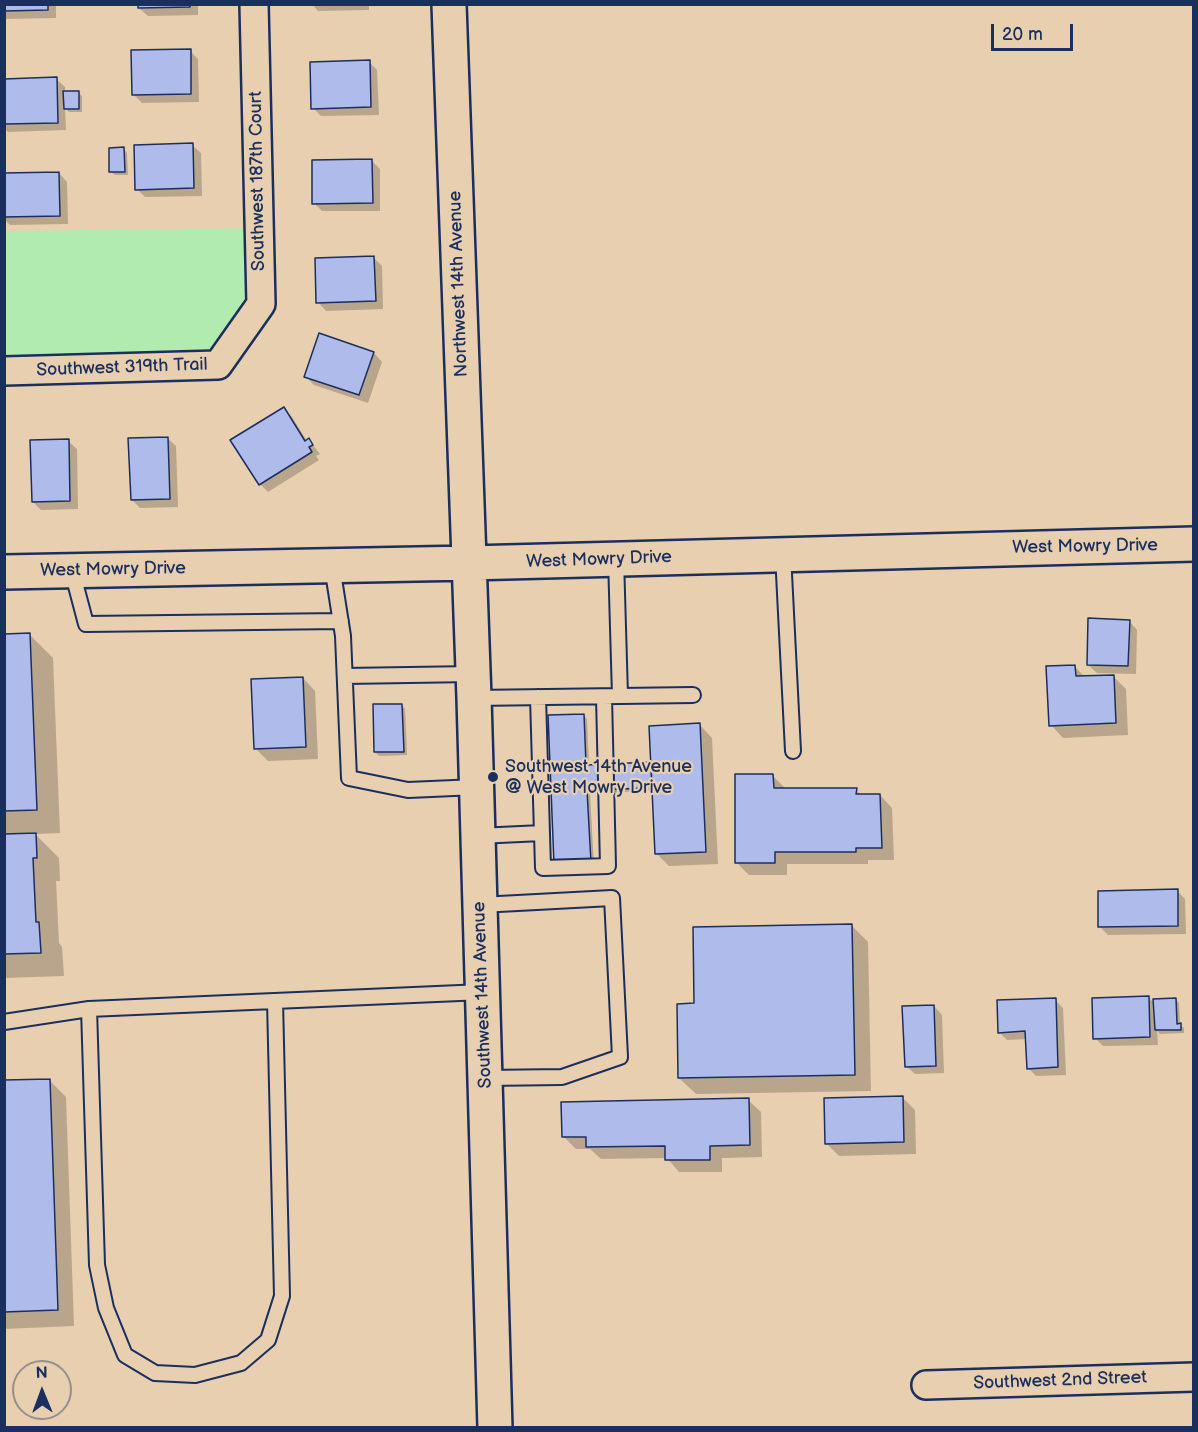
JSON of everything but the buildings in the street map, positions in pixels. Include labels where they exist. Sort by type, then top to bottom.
[{"type":"street","name":"Southwest 187th Court","points":[[231,347],[261,304],[254,4]]},
{"type":"street","name":"Northwest 14th Avenue","points":[[449,4],[469,563]]},
{"type":"street","name":"Southwest 319th Trail","points":[[4,371],[218,365],[231,347]]},
{"type":"street","name":"West Mowry Drive","points":[[4,572],[469,563],[1194,544]]},
{"type":"street","name":"Southwest 14th Avenue","points":[[469,563],[495,1428]]},
{"type":"street","name":"Southwest 2nd Street","points":[[926,1385],[1194,1377]]},
{"type":"lane","points":[[783,554],[793,752]]},
{"type":"lane","points":[[616,559],[620,696]]},
{"type":"lane","points":[[332,566],[341,621],[349,778],[408,790],[477,787]]},
{"type":"lane","points":[[72,571],[86,624],[341,621]]},
{"type":"lane","points":[[345,676],[473,686],[538,697],[693,695]]},
{"type":"lane","points":[[538,697],[543,868],[608,866],[604,696]]},
{"type":"lane","points":[[478,836],[542,833]]},
{"type":"lane","points":[[480,905],[612,898],[620,1057],[562,1077],[485,1078]]},
{"type":"lane","points":[[4,1022],[89,1009],[483,992]]},
{"type":"lane","points":[[89,1009],[97,1266],[106,1308],[125,1355],[155,1373],[195,1375],[241,1363],[268,1340],[282,1296],[275,1001]]},
{"type":"green space","points":[[255,228],[255,303],[216,362],[5,367],[4,231]]},
{"type":"place","name":"Southwest 14th Avenue @ West Mowry Drive","points":[[493,777]]}]
